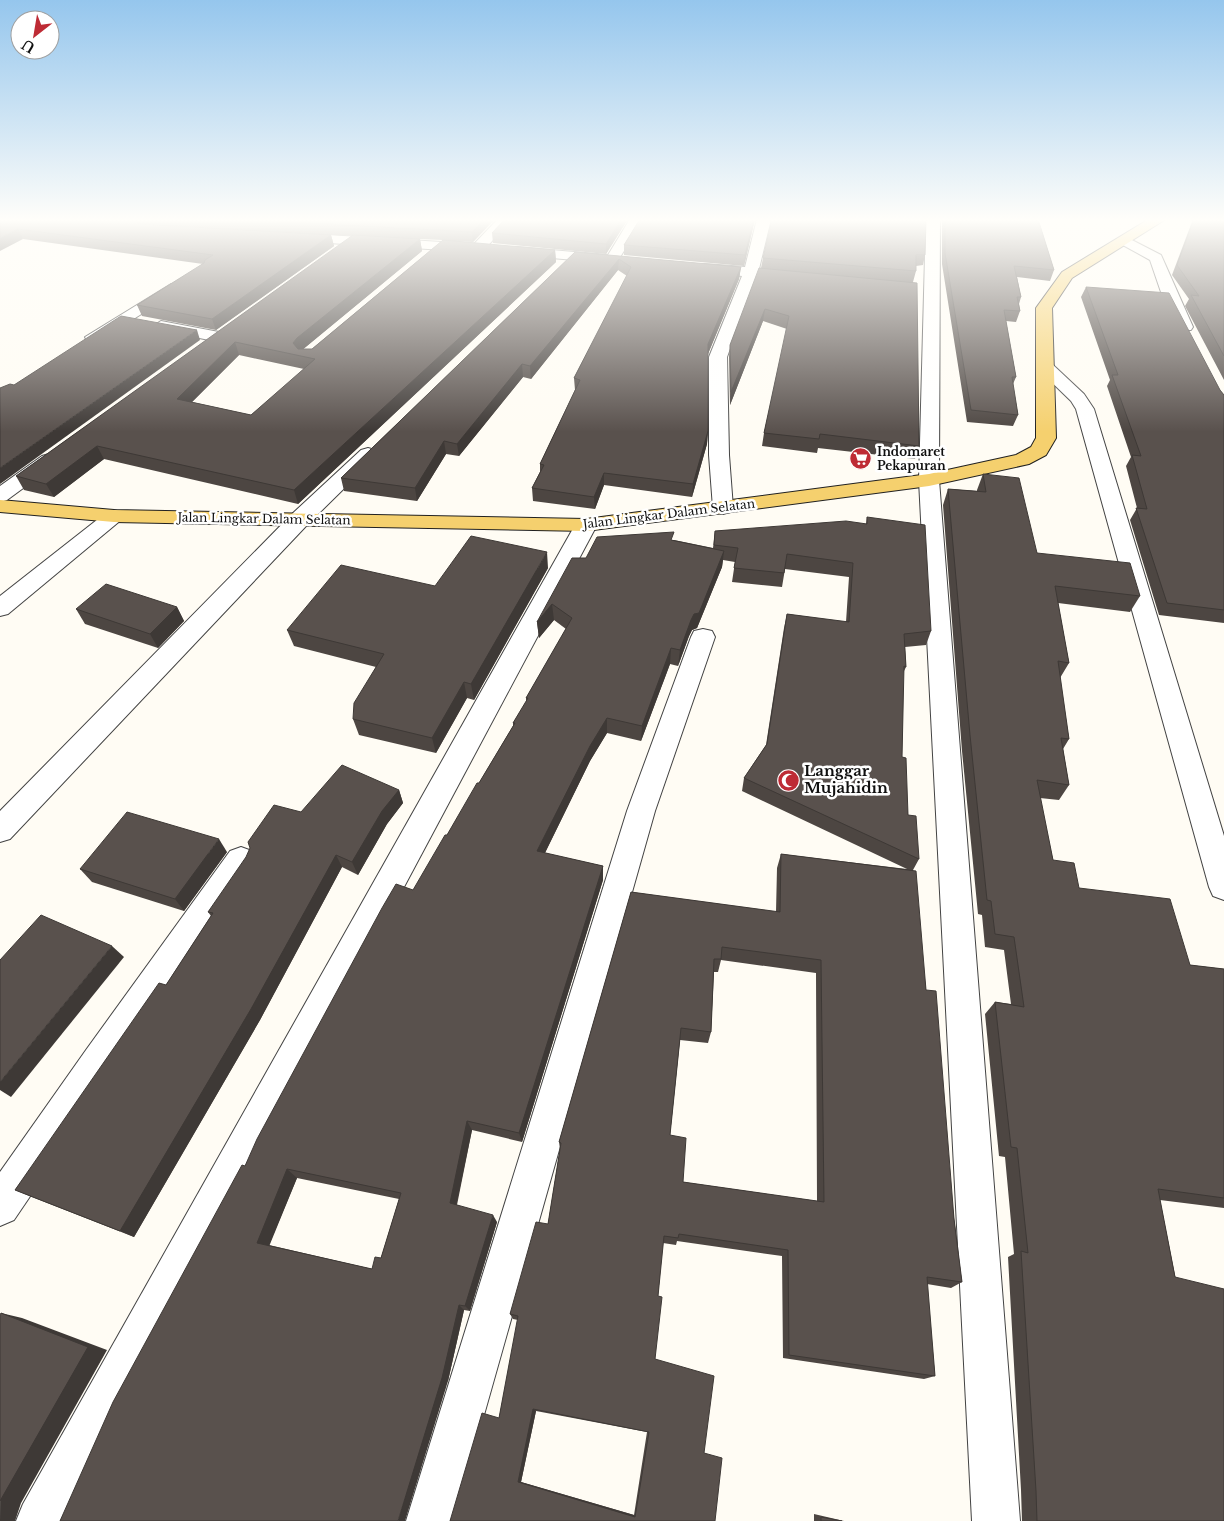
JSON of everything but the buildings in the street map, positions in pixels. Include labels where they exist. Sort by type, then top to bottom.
[{"type":"main road","name":"Jalan Lingkar Dalam Selatan","points":[[0,506],[114,516],[586,525],[929,480],[1022,460],[1039,451],[1046,438],[1044,308],[1054,290]]},
{"type":"street","points":[[80,345],[170,290]]},
{"type":"street","points":[[723,508],[719,454],[718,357],[744,290]]},
{"type":"street","points":[[927,290],[929,480],[996,1521]]},
{"type":"street","points":[[1168,290],[1193,341]]},
{"type":"street","points":[[122,319],[219,337]]},
{"type":"street","points":[[203,349],[234,326]]},
{"type":"street","points":[[1046,368],[1078,398],[1085,409],[1224,887]]},
{"type":"street","points":[[0,830],[300,520],[379,443]]},
{"type":"street","points":[[0,496],[62,450]]},
{"type":"street","points":[[0,608],[114,516]]},
{"type":"street","points":[[40,1521],[586,525]]},
{"type":"street","points":[[430,1521],[641,811],[703,637]]},
{"type":"street","points":[[0,1206],[103,1054],[241,860]]},
{"type":"place","name":"Indomaret Pekapuran","points":[[861,459]]},
{"type":"place","name":"Langgar Mujahidin","points":[[788,780]]}]
